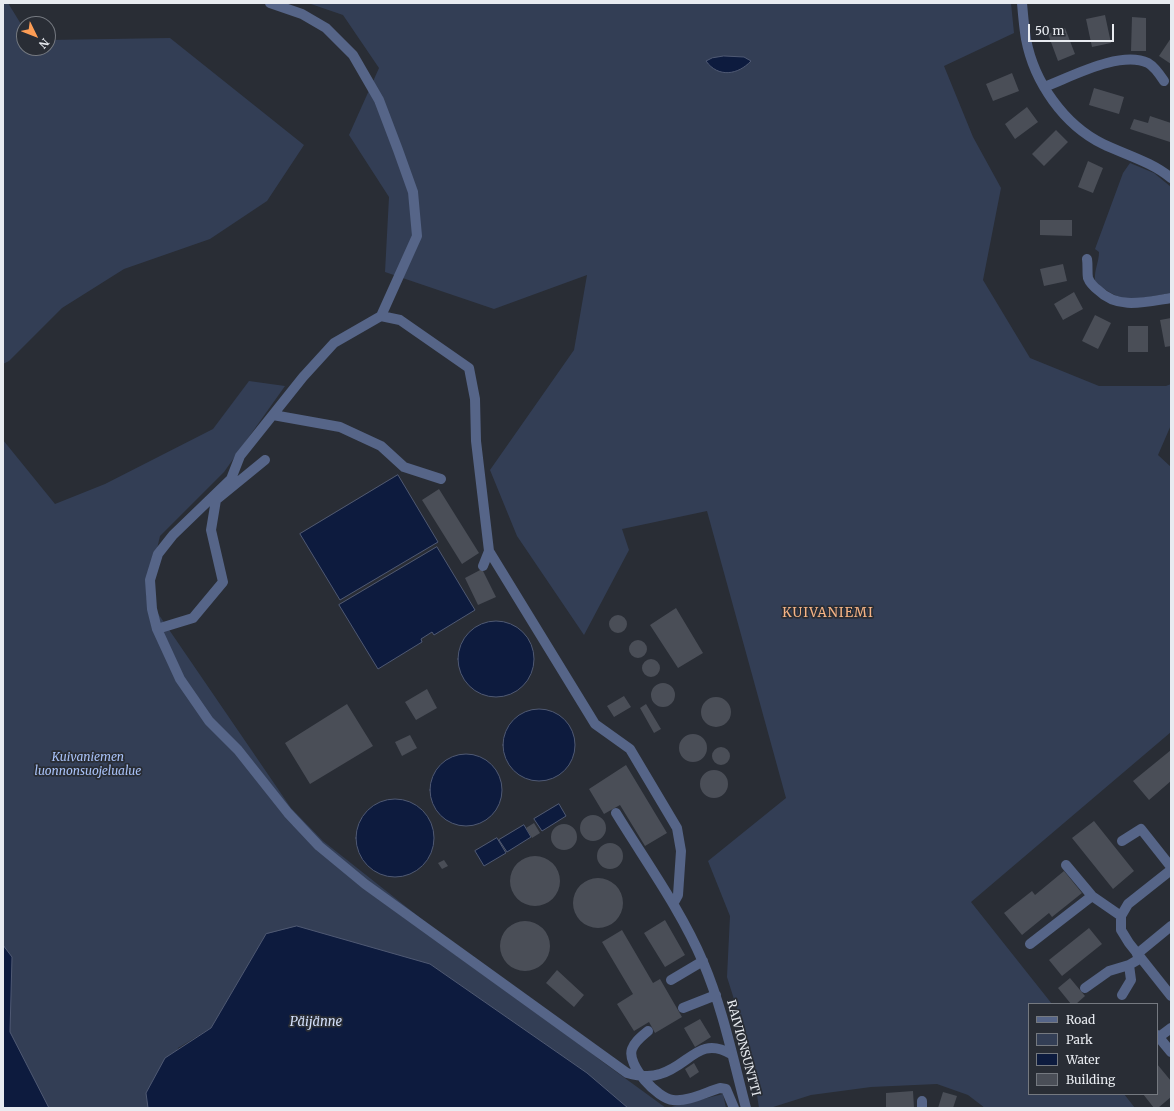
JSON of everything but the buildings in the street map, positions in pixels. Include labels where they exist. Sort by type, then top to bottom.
[{"type":"street","points":[[270,3],[302,14],[326,28],[353,55],[379,100],[413,192],[417,236],[382,316],[334,343],[304,377],[240,456],[231,479],[173,536],[158,554],[150,580],[152,609],[158,629],[180,679],[209,722],[238,750],[288,813],[319,846],[365,884],[627,1073],[643,1077],[661,1074],[707,1048],[720,1048],[732,1054]]},
{"type":"street","points":[[1022,3],[1027,41],[1044,87],[1058,107],[1077,127],[1101,143],[1159,168],[1171,178]]},
{"type":"street","points":[[1044,87],[1110,62],[1128,59],[1148,63],[1157,71],[1164,82]]},
{"type":"street","points":[[1087,259],[1088,278],[1101,294],[1115,302],[1130,304],[1171,298]]},
{"type":"street","points":[[382,316],[400,320],[469,368],[475,399],[476,441],[489,551],[595,724],[630,749],[677,828],[681,852],[678,895],[673,904]]},
{"type":"street","points":[[273,415],[340,427],[381,446],[404,467],[441,479]]},
{"type":"street","points":[[158,629],[193,618],[223,582],[211,530],[216,500],[265,460]]},
{"type":"street","points":[[483,566],[489,551]]},
{"type":"street","name":"RAIVIONSUNTTI","points":[[616,814],[673,904],[703,961],[716,995],[746,1108]]},
{"type":"street","points":[[1122,841],[1142,829],[1171,867]]},
{"type":"street","points":[[1066,865],[1092,896],[1120,916]]},
{"type":"street","points":[[1171,870],[1128,904],[1120,916],[1121,930],[1139,956],[1171,996]]},
{"type":"street","points":[[1030,944],[1092,896]]},
{"type":"street","points":[[1085,988],[1109,971],[1129,965],[1171,926]]},
{"type":"street","points":[[671,980],[703,961]]},
{"type":"street","points":[[1122,995],[1131,980],[1129,965]]},
{"type":"street","points":[[683,1008],[716,995]]},
{"type":"street","points":[[1171,1028],[1158,1036],[1171,1052]]},
{"type":"street","points":[[648,1032],[637,1040],[631,1050],[632,1061],[651,1088],[661,1097],[681,1101],[720,1088],[726,1089],[734,1108]]},
{"type":"green space","points":[[3,3],[8,3],[16,16],[16,56],[56,56],[56,40],[170,38],[304,145],[267,201],[210,239],[124,269],[62,308],[9,361],[3,364]]},
{"type":"green space","points":[[308,3],[1011,3],[1014,33],[944,66],[973,137],[1001,188],[983,280],[1030,358],[1099,386],[1166,386],[1171,384],[1171,425],[1158,455],[1171,467],[1171,732],[971,902],[1051,1003],[1028,1003],[1028,1095],[1125,1095],[1135,1108],[985,1108],[968,1095],[937,1084],[871,1087],[811,1095],[770,1108],[759,1108],[750,1050],[727,977],[730,916],[708,861],[786,798],[707,511],[622,529],[629,550],[584,635],[517,536],[490,470],[574,350],[587,275],[494,309],[385,272],[389,197],[349,135],[379,68],[343,15]]},
{"type":"green space","points":[[1130,163],[1154,173],[1171,187],[1171,293],[1131,299],[1122,298],[1114,295],[1095,281],[1099,252],[1095,249],[1123,173]]},
{"type":"green space","name":"Kuivaniemen luonnonsuojelualue","points":[[249,381],[285,386],[224,472],[160,536],[146,596],[291,808],[323,841],[600,1060],[666,1108],[628,1108],[587,1073],[430,964],[266,934],[211,1028],[178,1048],[165,1108],[3,1108],[3,440],[55,504],[105,484],[213,429]]},
{"type":"green space","points":[[723,1094],[726,1108],[667,1108]]},
{"type":"water","points":[[724,56],[744,57],[751,61],[746,66],[734,72],[728,73],[716,70],[706,61],[712,58]]},
{"type":"water","points":[[398,475],[438,542],[340,600],[300,534]]},
{"type":"water","points":[[437,547],[475,610],[434,635],[432,632],[421,639],[422,642],[378,669],[339,605]]},
{"type":"water","points":[[489,621],[503,621],[517,627],[528,638],[534,652],[534,666],[531,674],[523,686],[517,691],[503,697],[489,697],[475,691],[464,680],[458,666],[458,652],[464,638],[475,627]]},
{"type":"water","points":[[539,709],[559,715],[569,725],[575,745],[569,765],[559,775],[539,781],[519,775],[509,765],[503,745],[509,725],[519,715]]},
{"type":"water","points":[[466,754],[486,760],[496,770],[502,790],[496,810],[486,820],[466,826],[446,820],[436,810],[430,790],[436,770],[446,760]]},
{"type":"water","points":[[395,799],[410,802],[423,810],[431,823],[434,838],[431,853],[423,866],[410,874],[395,877],[380,874],[367,866],[359,853],[356,838],[359,823],[367,810],[380,802]]},
{"type":"water","points":[[559,804],[566,816],[542,831],[534,819]]},
{"type":"water","points":[[524,825],[531,837],[507,852],[499,840]]},
{"type":"water","points":[[497,838],[506,853],[484,866],[475,851]]},
{"type":"water","name":"Päijänne","points":[[297,926],[430,964],[587,1073],[628,1108],[148,1108],[146,1093],[165,1058],[211,1028],[266,934]]},
{"type":"water","points":[[3,945],[12,957],[10,1032],[49,1108],[3,1108]]},
{"type":"district","name":"KUIVANIEMI","points":[[828,613]]}]
